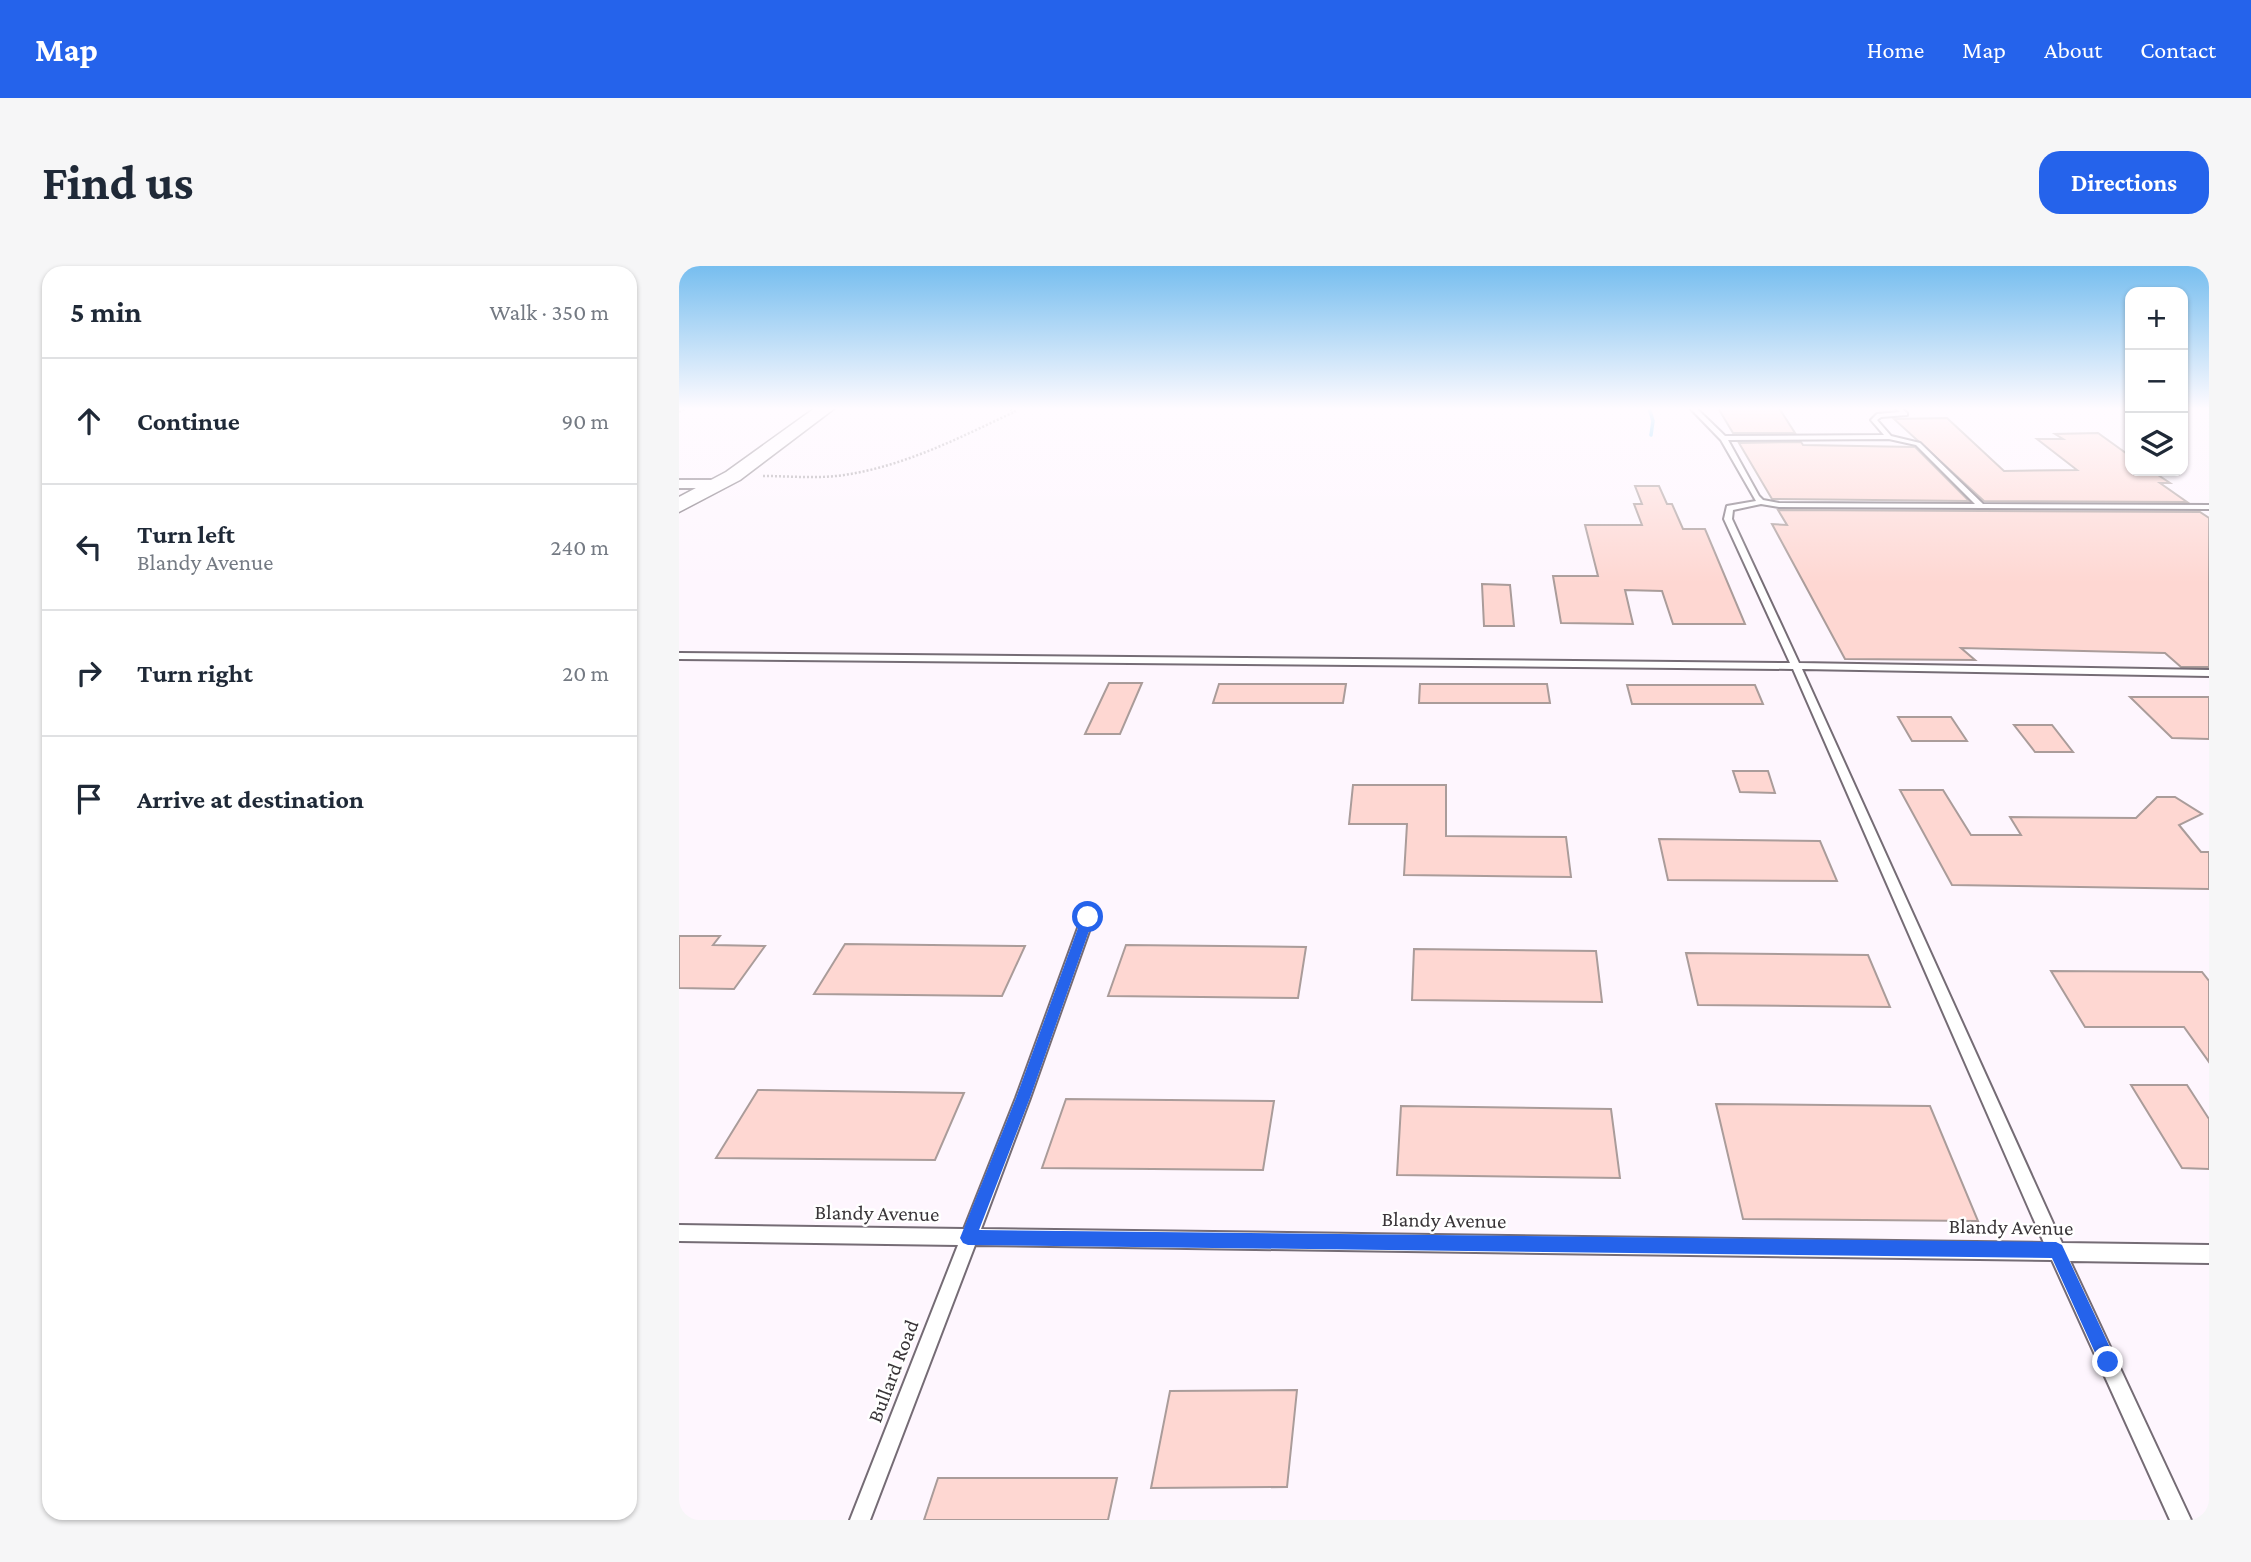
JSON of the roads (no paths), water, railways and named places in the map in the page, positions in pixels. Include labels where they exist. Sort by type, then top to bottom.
[{"type":"street","points":[[679,517],[744,467]]},
{"type":"street","points":[[679,484],[725,480]]},
{"type":"street","points":[[679,506],[725,480]]},
{"type":"lane","points":[[1739,467],[1761,502]]},
{"type":"lane","points":[[1942,467],[1981,506]]},
{"type":"lane","points":[[2181,1520],[2056,1250],[1728,519],[1730,508],[1761,502],[1779,505],[2209,507]]},
{"type":"lane","points":[[679,656],[1795,666],[2209,673]]},
{"type":"lane","points":[[968,1238],[1023,1098],[1088,917]]},
{"type":"lane","name":"Blandy Avenue","points":[[679,1233],[2209,1254]]},
{"type":"lane","name":"Bullard Road","points":[[860,1520],[968,1238]]}]
